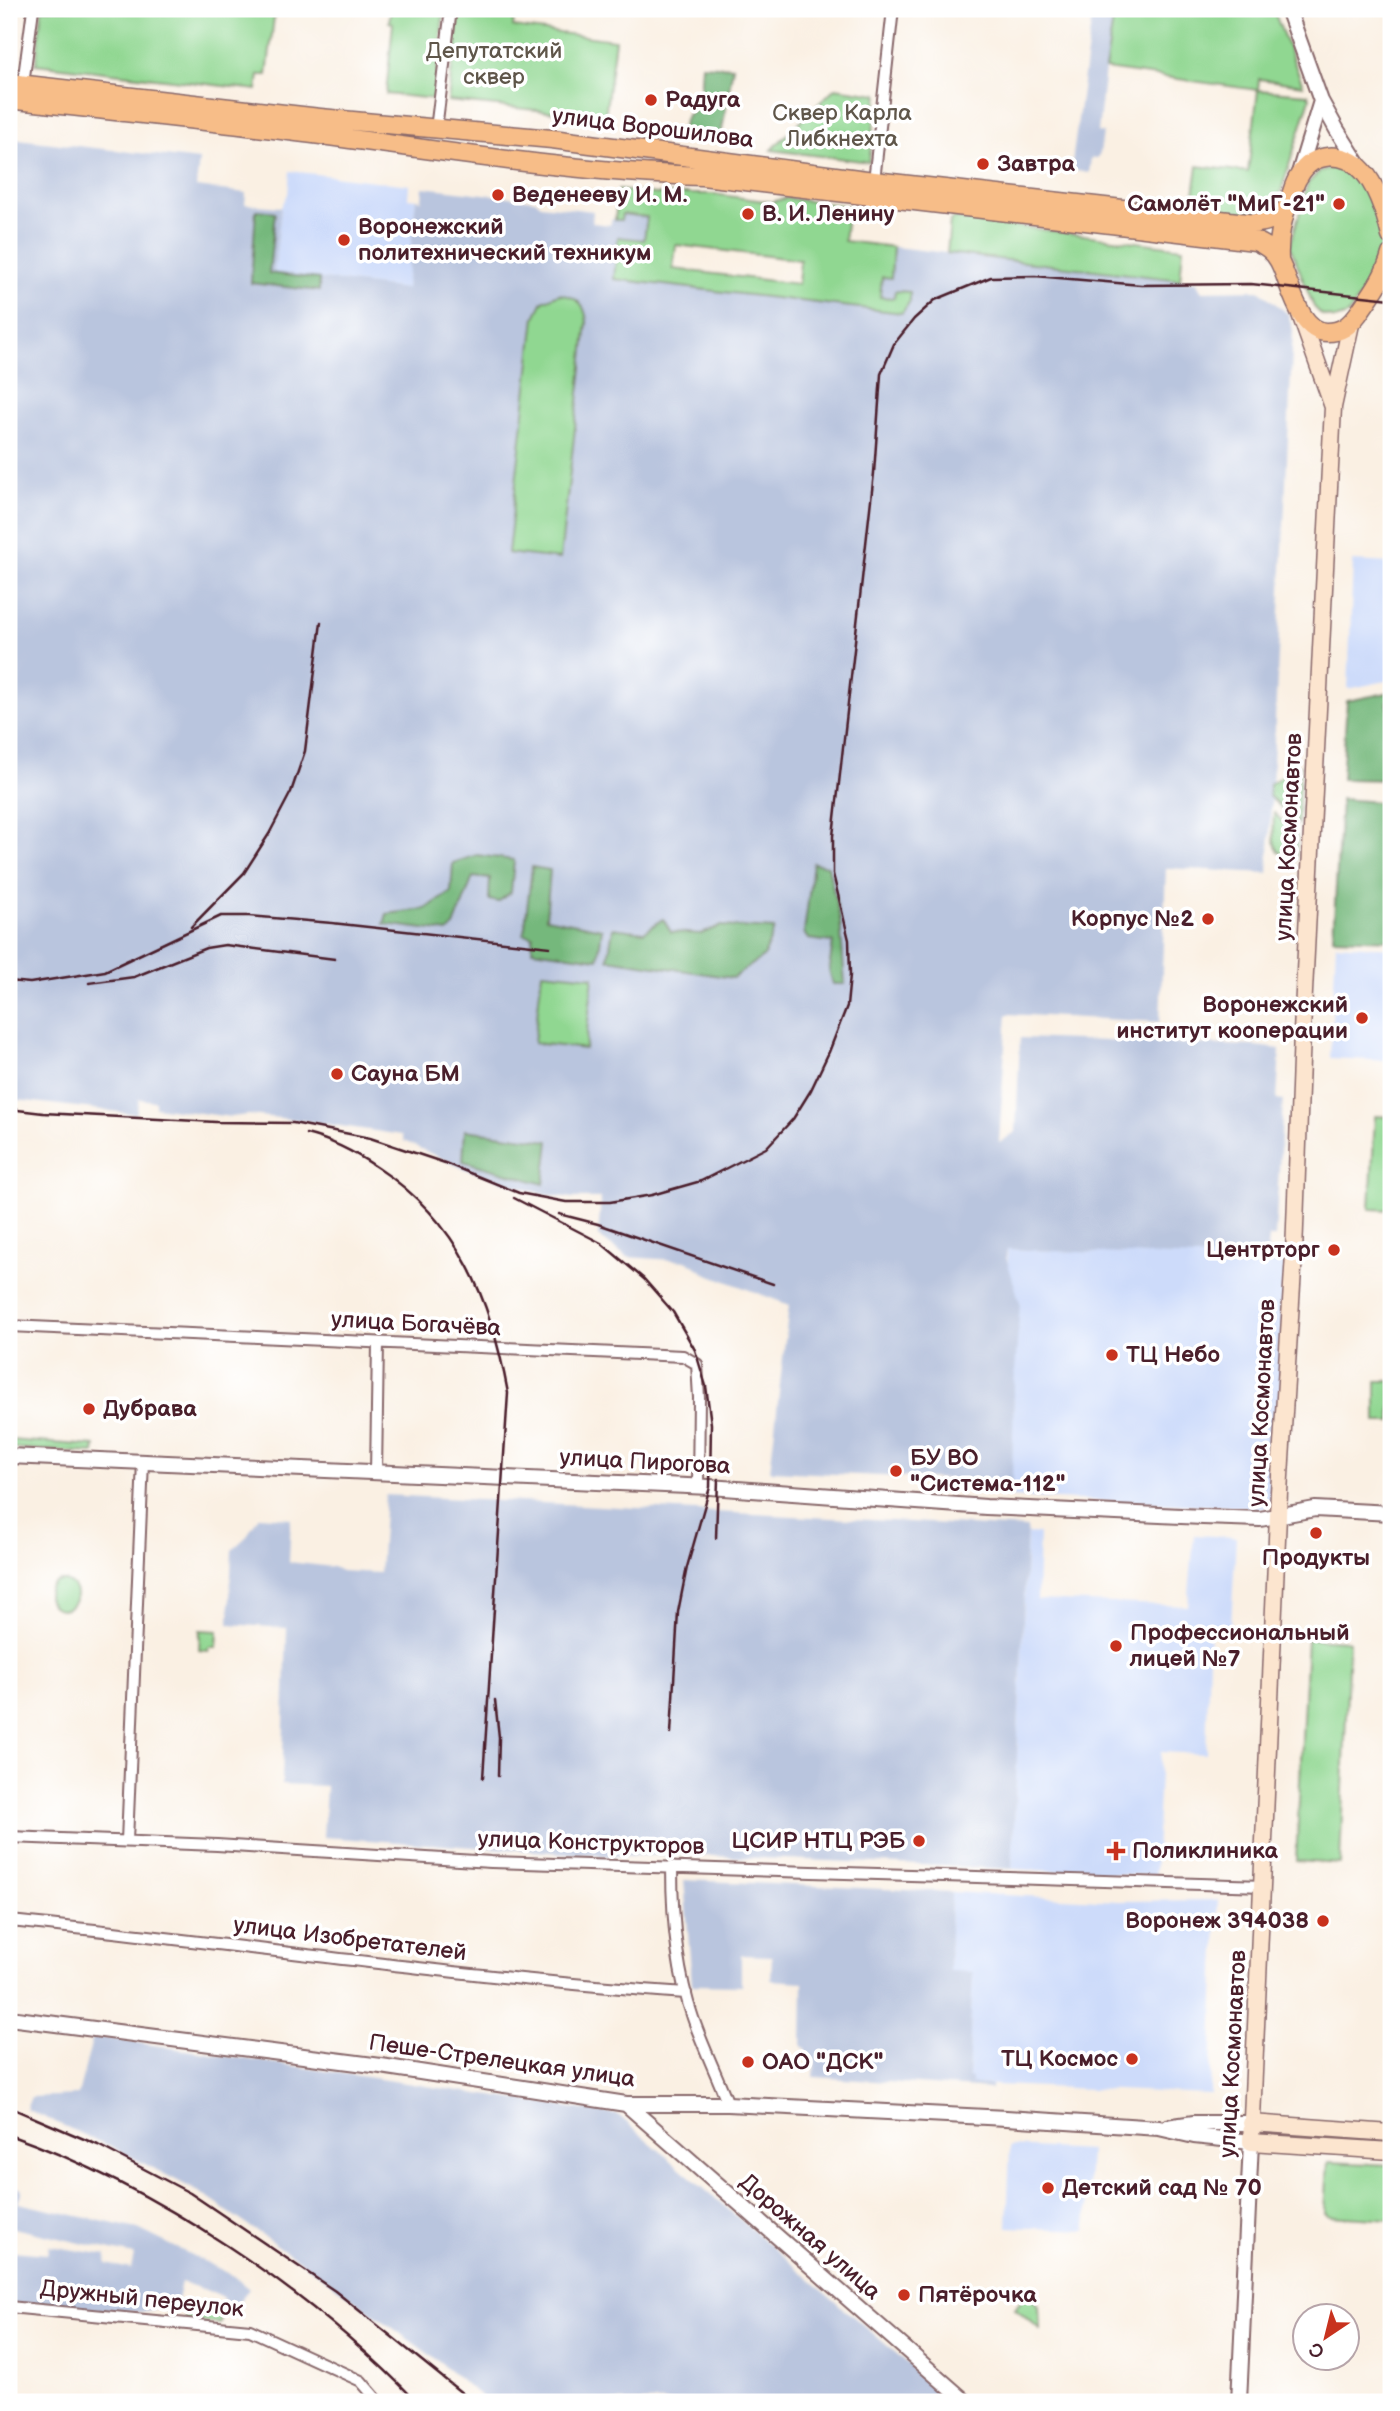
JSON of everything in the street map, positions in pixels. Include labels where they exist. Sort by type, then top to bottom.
[{"type":"main road","name":"улица Ворошилова","points":[[16,84],[511,135],[874,181],[1247,223],[1266,222],[1286,209]]},
{"type":"main road","name":"улица Ворошилова","points":[[9,99],[289,131],[509,161],[658,175],[702,176],[1255,241],[1264,245],[1279,259]]},
{"type":"main road","points":[[509,161],[511,135]]},
{"type":"main road","points":[[1390,227],[1378,196],[1364,172],[1340,157],[1316,159],[1299,175],[1286,209],[1279,234],[1279,259],[1300,314],[1310,326],[1321,332],[1337,332],[1351,324],[1386,276],[1391,254]]},
{"type":"main road","name":"улица Космонавтов","points":[[1300,314],[1334,407]]},
{"type":"main road","name":"улица Космонавтов","points":[[1251,2142],[1278,1516],[1294,1254],[1302,1032],[1334,407],[1351,324]]},
{"type":"main road","name":"Пеше-Стрелецкая улица","points":[[1251,2123],[1391,2133]]},
{"type":"main road","name":"Пеше-Стрелецкая улица","points":[[1251,2142],[1391,2151]]},
{"type":"street","points":[[16,84],[33,9]]},
{"type":"street","points":[[436,129],[451,9]]},
{"type":"street","points":[[874,181],[893,9]]},
{"type":"street","points":[[1288,9],[1321,101],[1364,172]]},
{"type":"street","points":[[1299,175],[1321,101]]},
{"type":"street","name":"улица Богачёва","points":[[9,1325],[683,1356],[696,1364],[699,1398],[698,1487]]},
{"type":"street","points":[[376,1473],[379,1343]]},
{"type":"street","name":"улица Пирогова","points":[[9,1456],[698,1487],[995,1508],[1260,1519],[1315,1509],[1391,1513]]},
{"type":"street","points":[[127,1841],[143,1461]]},
{"type":"street","name":"улица Конструкторов","points":[[9,1837],[127,1841],[491,1862],[1264,1886]]},
{"type":"street","points":[[671,1867],[675,1931],[692,2017],[728,2104]]},
{"type":"street","name":"улица Изобретателей","points":[[9,1921],[143,1934],[386,1966],[588,1987],[687,1993]]},
{"type":"street","name":"Пеше-Стрелецкая улица","points":[[9,2018],[381,2066],[626,2104],[728,2104],[1158,2128],[1194,2136],[1251,2142]]},
{"type":"street","name":"Дорожная улица","points":[[626,2104],[965,2402]]},
{"type":"street","name":"Пеше-Стрелецкая улица","points":[[1158,2128],[1194,2123],[1251,2123]]},
{"type":"street","name":"улица Космонавтов","points":[[1239,2402],[1251,2142]]},
{"type":"street","name":"Дружный переулок","points":[[9,2307],[250,2330],[361,2381],[375,2401]]},
{"type":"shaded area","points":[[1093,9],[1115,9],[1098,132],[1103,133],[1100,153],[1097,159],[1091,158],[1089,173],[1071,170]]},
{"type":"shaded area","points":[[9,138],[199,160],[196,187],[246,193],[245,204],[281,207],[274,273],[406,289],[416,199],[422,200],[423,187],[535,200],[541,205],[593,211],[592,223],[610,225],[612,219],[621,220],[622,214],[647,217],[673,269],[797,284],[843,241],[1197,282],[1201,291],[1259,290],[1288,314],[1293,330],[1268,873],[1166,868],[1160,1022],[1007,1014],[999,1143],[1016,1132],[1020,1038],[1280,1049],[1277,1100],[1283,1101],[1275,1237],[1269,1237],[1267,1260],[1007,1249],[1006,1257],[1020,1303],[1014,1386],[1012,1482],[770,1471],[789,1305],[705,1273],[688,1261],[627,1257],[598,1236],[601,1198],[543,1194],[462,1168],[404,1141],[402,1135],[300,1120],[248,1115],[231,1117],[155,1107],[155,1101],[139,1099],[136,1114],[9,1099]]},
{"type":"shaded area","name":"Воронежский политехнический техникум","points":[[290,171],[409,185],[408,198],[416,199],[406,289],[274,273],[281,207],[288,194]]},
{"type":"shaded area","points":[[1353,561],[1391,563],[1391,680],[1348,689]]},
{"type":"shaded area","name":"Воронежский институт кооперации","points":[[1336,944],[1391,948],[1391,1061],[1330,1058]]},
{"type":"shaded area","points":[[1007,1249],[1286,1260],[1275,1499],[1265,1508],[1011,1497],[1014,1386]]},
{"type":"shaded area","points":[[385,1495],[1027,1528],[1012,1869],[691,1855],[608,1856],[323,1837],[326,1786],[282,1784],[287,1628],[229,1624],[232,1550],[246,1537],[259,1516],[291,1518],[289,1562],[333,1567],[341,1571],[380,1573]]},
{"type":"shaded area","name":"Профессиональный лицей №7","points":[[1027,1534],[1039,1534],[1037,1600],[1188,1606],[1194,1535],[1236,1537],[1231,1626],[1210,1626],[1206,1754],[1161,1752],[1155,1876],[1012,1869]]},
{"type":"shaded area","points":[[684,1880],[951,1892],[949,1971],[973,1972],[968,2077],[972,2078],[972,2084],[991,2085],[991,2089],[814,2077],[815,2059],[805,2058],[806,2048],[802,2047],[803,1982],[771,1980],[772,1956],[741,1955],[741,1986],[692,1985]]},
{"type":"shaded area","points":[[951,1892],[1118,1901],[1218,1900],[1210,2094],[972,2084],[968,2078],[973,1972],[949,1972]]},
{"type":"shaded area","points":[[93,2036],[618,2115],[953,2402],[488,2402],[430,2355],[302,2262],[199,2192],[118,2150],[26,2109],[31,2097],[78,2095]]},
{"type":"shaded area","name":"Детский сад № 70","points":[[1010,2146],[1090,2150],[1086,2230],[1007,2227]]},
{"type":"shaded area","points":[[9,2185],[22,2189],[18,2203],[138,2229],[232,2275],[249,2289],[233,2308],[215,2293],[181,2282],[174,2313],[156,2309],[141,2312],[104,2312],[9,2304],[9,2243],[12,2243],[12,2251],[47,2254],[49,2246],[107,2255],[106,2264],[131,2269],[134,2255],[9,2227]]},
{"type":"green space","points":[[42,9],[275,9],[267,75],[259,75],[257,90],[36,64]]},
{"type":"green space","name":"Депутатский сквер","points":[[391,9],[444,9],[434,99],[386,94],[393,23],[389,22]]},
{"type":"green space","name":"Депутатский сквер","points":[[459,9],[515,9],[513,27],[615,40],[605,117],[448,101]]},
{"type":"green space","points":[[1115,9],[1273,9],[1303,85],[1259,79],[1258,90],[1105,69]]},
{"type":"green space","points":[[702,65],[733,67],[720,142],[678,138],[687,115],[699,108]]},
{"type":"green space","name":"Сквер Карла Либкнехта","points":[[835,88],[878,94],[869,162],[771,150]]},
{"type":"green space","points":[[1258,90],[1308,94],[1310,98],[1277,204],[1259,217],[1192,208],[1198,166],[1248,172]]},
{"type":"green space","points":[[1334,167],[1355,174],[1363,184],[1380,222],[1384,245],[1383,261],[1348,315],[1335,319],[1322,315],[1314,307],[1290,246],[1308,183],[1320,171]]},
{"type":"green space","points":[[618,190],[656,194],[713,194],[772,202],[786,198],[848,206],[844,241],[893,247],[891,278],[882,277],[880,297],[894,298],[895,291],[910,292],[910,301],[902,313],[614,279],[618,237],[644,240],[647,217],[622,214],[621,220],[615,220]],"holes":[[[676,245],[800,260],[798,284],[673,269]]]},
{"type":"green space","points":[[256,210],[275,212],[269,273],[319,279],[319,291],[251,283]]},
{"type":"green space","points":[[953,218],[1183,248],[1180,280],[947,253],[950,221]]},
{"type":"green space","points":[[559,294],[579,302],[585,311],[587,323],[560,559],[508,553],[535,317],[543,301]]},
{"type":"green space","points":[[1391,692],[1391,700],[1387,702],[1391,715],[1391,780],[1342,779],[1347,701]]},
{"type":"green space","points":[[1300,765],[1298,824],[1269,796],[1270,784]]},
{"type":"green space","points":[[1341,799],[1391,803],[1391,940],[1333,938]]},
{"type":"green space","points":[[1274,813],[1297,837],[1296,860],[1281,854],[1277,849]]},
{"type":"green space","points":[[477,855],[514,860],[511,892],[498,902],[489,900],[490,879],[473,877],[454,926],[448,932],[384,924],[387,914],[425,909],[451,892],[453,863]]},
{"type":"green space","points":[[813,863],[828,866],[840,920],[845,984],[833,984],[829,970],[833,942],[808,939],[804,933]]},
{"type":"green space","points":[[532,867],[550,870],[546,918],[602,929],[598,959],[532,950],[533,936],[524,934]]},
{"type":"green space","points":[[663,919],[671,932],[701,934],[720,926],[774,929],[764,956],[733,978],[608,959],[613,928],[644,932]]},
{"type":"green space","points":[[542,972],[593,977],[585,1049],[534,1043]]},
{"type":"green space","points":[[1375,1116],[1391,1117],[1391,1210],[1370,1209]]},
{"type":"green space","points":[[465,1130],[549,1141],[544,1184],[463,1161]]},
{"type":"green space","points":[[1376,1381],[1391,1381],[1391,1422],[1376,1422]]},
{"type":"green space","points":[[9,1440],[95,1446],[94,1453],[9,1448]]},
{"type":"green space","points":[[62,1581],[72,1585],[76,1595],[72,1605],[62,1609],[52,1605],[48,1595],[52,1585]]},
{"type":"green space","points":[[200,1630],[218,1631],[217,1647],[209,1647],[209,1651],[199,1650]]},
{"type":"green space","points":[[1307,1639],[1349,1641],[1340,1864],[1296,1861]]},
{"type":"green space","points":[[1328,2162],[1391,2165],[1391,2220],[1330,2216],[1325,2213]]},
{"type":"green space","points":[[1027,2294],[1039,2305],[1040,2329],[1015,2308]]},
{"type":"green space","points":[[187,2304],[208,2307],[222,2313],[220,2324],[185,2320]]},
{"type":"railway","points":[[9,1109],[216,1122],[293,1123],[370,1138],[445,1163],[519,1193],[566,1202],[610,1202],[652,1195],[701,1181],[766,1148],[793,1119],[811,1090],[847,1006],[849,940],[833,874],[833,836],[874,473],[881,374],[894,344],[914,319],[935,300],[991,277],[1035,276],[1141,285],[1251,284],[1391,299]]},
{"type":"railway","points":[[191,927],[244,873],[291,792],[305,751],[321,622]]},
{"type":"railway","points":[[9,981],[30,983],[105,971],[221,916],[332,923],[550,947]]},
{"type":"railway","points":[[89,983],[134,977],[206,948],[225,945],[335,959]]},
{"type":"railway","points":[[306,1134],[334,1143],[370,1162],[406,1189],[431,1213],[451,1238],[467,1266],[492,1326],[508,1393],[483,1778]]},
{"type":"railway","points":[[514,1198],[601,1243],[644,1279],[673,1312],[695,1350],[706,1386],[711,1424],[710,1487],[687,1567],[678,1612],[671,1733]]},
{"type":"railway","points":[[559,1214],[598,1224],[773,1284]]},
{"type":"railway","points":[[716,1538],[718,1479]]},
{"type":"railway","points":[[495,1700],[499,1737],[498,1776]]},
{"type":"railway","points":[[9,2107],[98,2145],[190,2193],[335,2291],[473,2402]]},
{"type":"railway","points":[[9,2135],[120,2183],[228,2246],[328,2320],[417,2402]]},
{"type":"place","name":"Радуга","points":[[651,100]]},
{"type":"place","name":"Завтра","points":[[983,164]]},
{"type":"place","name":"Веденееву И. М.","points":[[498,195]]},
{"type":"place","name":"Самолёт \"МиГ-21\"","points":[[1339,204]]},
{"type":"place","name":"В. И. Ленину","points":[[748,214]]},
{"type":"place","name":"Воронежский политехнический техникум","points":[[344,240]]},
{"type":"place","name":"Корпус №2","points":[[1208,919]]},
{"type":"place","name":"Воронежский институт кооперации","points":[[1362,1018]]},
{"type":"place","name":"Сауна БМ","points":[[337,1074]]},
{"type":"place","name":"Центрторг","points":[[1334,1250]]},
{"type":"place","name":"ТЦ Небо","points":[[1112,1355]]},
{"type":"place","name":"Дубрава","points":[[89,1409]]},
{"type":"place","name":"БУ ВО \"Система-112\"","points":[[896,1471]]},
{"type":"place","name":"Продукты","points":[[1316,1533]]},
{"type":"place","name":"Профессиональный лицей №7","points":[[1116,1646]]},
{"type":"place","name":"ЦСИР НТЦ РЭБ","points":[[919,1841]]},
{"type":"place","name":"Поликлиника","points":[[1116,1851]]},
{"type":"place","name":"Воронеж 394038","points":[[1323,1921]]},
{"type":"place","name":"ТЦ Космос","points":[[1132,2059]]},
{"type":"place","name":"ОАО \"ДСК\"","points":[[748,2062]]},
{"type":"place","name":"Детский сад № 70","points":[[1048,2188]]},
{"type":"place","name":"Пятёрочка","points":[[904,2295]]}]
